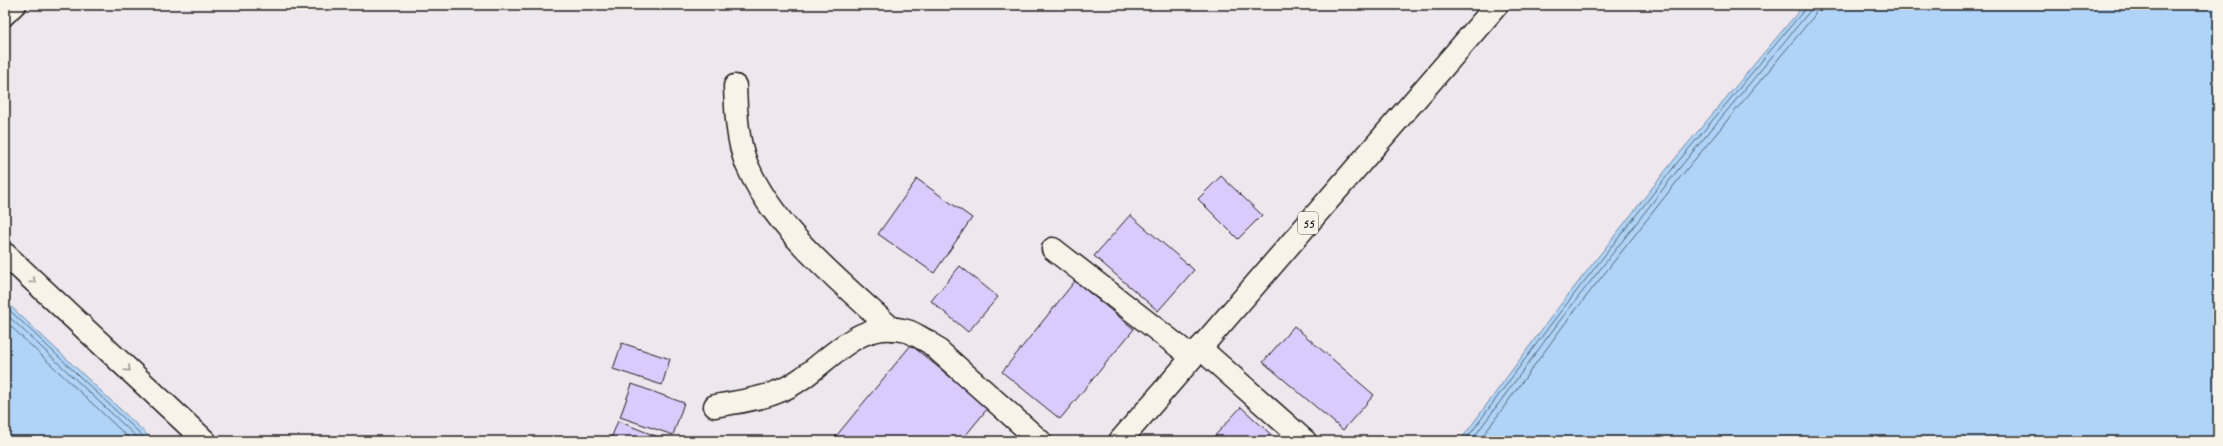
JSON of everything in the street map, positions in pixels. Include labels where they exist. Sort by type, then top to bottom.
[{"type":"main road","name":"55","points":[[1120,441],[1497,5]]},
{"type":"main road","points":[[734,86],[737,123],[747,164],[771,207],[809,252],[892,329]]},
{"type":"main road","points":[[1053,249],[1196,352],[1305,441]]},
{"type":"main road","points":[[5,254],[205,441]]},
{"type":"main road","points":[[715,406],[778,392],[803,377],[838,348],[869,331],[892,329],[908,332],[929,342],[1040,441]]},
{"type":"lane","points":[[5,20],[20,5]]},
{"type":"water","points":[[1804,5],[2218,5],[2218,441],[1460,441],[1551,317],[1674,160]]},
{"type":"water","points":[[5,301],[154,441],[5,441]]},
{"type":"building","points":[[1221,176],[1262,215],[1238,239],[1198,199]]},
{"type":"building","points":[[917,179],[972,218],[934,273],[878,234]]},
{"type":"building","points":[[1130,215],[1194,270],[1158,311],[1094,256]]},
{"type":"building","points":[[960,266],[998,297],[968,332],[931,301]]},
{"type":"building","points":[[1075,281],[1134,329],[1060,419],[1002,372]]},
{"type":"building","points":[[1294,326],[1374,395],[1343,430],[1263,362]]},
{"type":"building","points":[[622,343],[670,359],[662,385],[613,369]]},
{"type":"building","points":[[911,345],[988,408],[961,441],[832,441]]},
{"type":"building","points":[[632,384],[684,403],[673,435],[620,417]]},
{"type":"building","points":[[1241,407],[1278,441],[1210,441]]},
{"type":"building","points":[[618,421],[668,441],[610,441]]}]
